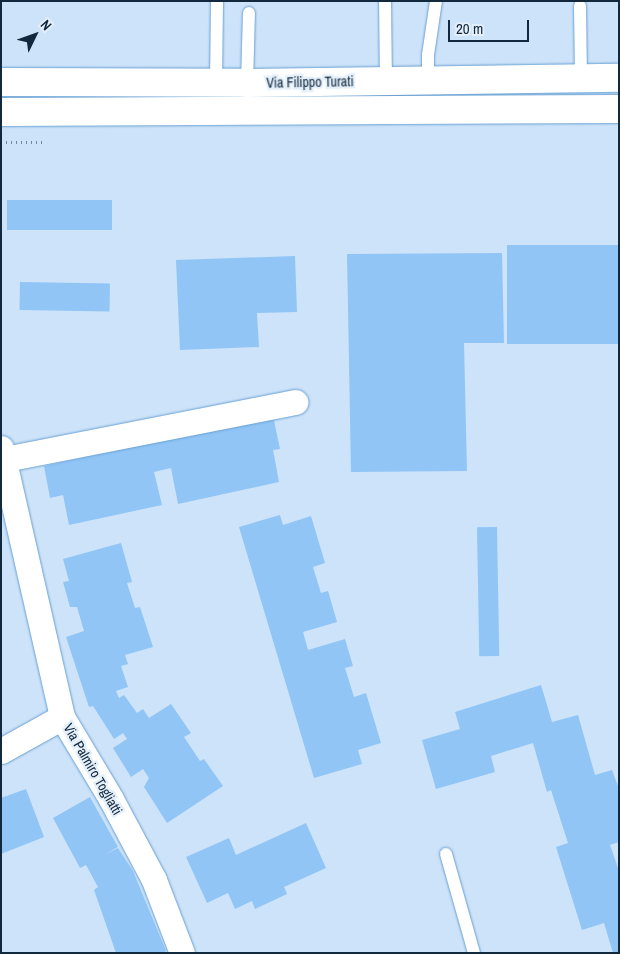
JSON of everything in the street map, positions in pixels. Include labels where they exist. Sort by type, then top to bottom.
[{"type":"main road","name":"Via Filippo Turati","points":[[1,82],[247,83],[619,78]]},
{"type":"main road","name":"Via Filippo Turati","points":[[1,112],[619,108]]},
{"type":"street","name":"Via Palmiro Togliatti","points":[[182,953],[154,880],[111,799],[62,717],[3,453],[295,402]]},
{"type":"street","points":[[1,751],[62,717]]},
{"type":"lane","points":[[216,83],[217,1]]},
{"type":"lane","points":[[385,1],[386,82]]},
{"type":"lane","points":[[428,81],[428,55],[436,1]]},
{"type":"lane","points":[[580,6],[581,79]]},
{"type":"lane","points":[[247,83],[249,14]]},
{"type":"lane","points":[[446,854],[474,953]]},
{"type":"building","points":[[7,200],[112,200],[112,230],[7,230]]},
{"type":"building","points":[[507,245],[619,245],[619,344],[507,344]]},
{"type":"building","points":[[502,253],[504,343],[464,343],[467,471],[351,472],[347,254]]},
{"type":"building","points":[[295,256],[297,312],[257,313],[259,347],[180,350],[176,260]]},
{"type":"building","points":[[20,282],[110,284],[109,312],[20,310]]},
{"type":"building","points":[[273,416],[280,449],[273,450],[279,482],[178,504],[171,468],[154,472],[162,505],[69,525],[63,495],[50,498],[44,466]]},
{"type":"building","points":[[280,515],[283,525],[311,516],[325,563],[313,567],[321,593],[328,591],[337,622],[303,632],[308,650],[345,639],[353,666],[345,668],[354,697],[366,693],[381,743],[358,750],[362,764],[314,778],[239,527]]},
{"type":"building","points":[[477,527],[497,527],[499,656],[479,656]]},
{"type":"building","points":[[121,543],[132,582],[127,583],[135,608],[140,607],[153,647],[125,655],[128,664],[121,666],[128,687],[116,691],[119,698],[124,695],[137,713],[143,709],[149,718],[171,704],[191,733],[184,737],[200,761],[204,759],[223,786],[167,823],[144,787],[149,778],[143,769],[131,777],[113,748],[127,739],[123,733],[114,739],[93,706],[89,707],[66,637],[84,631],[77,607],[70,607],[63,582],[69,581],[63,559]]},
{"type":"building","points":[[541,685],[552,722],[578,715],[595,775],[612,770],[619,789],[619,842],[610,845],[619,871],[619,953],[613,953],[604,923],[582,930],[556,847],[568,843],[551,790],[547,792],[533,743],[491,756],[495,772],[436,789],[422,740],[460,729],[455,712]]},
{"type":"building","points":[[26,789],[44,837],[1,854],[1,798]]},
{"type":"building","points":[[90,797],[118,847],[104,855],[118,848],[133,871],[166,951],[163,953],[116,953],[94,890],[98,887],[86,865],[80,868],[53,818]]},
{"type":"building","points":[[306,823],[326,868],[284,887],[287,894],[255,909],[252,901],[235,909],[228,893],[207,903],[186,857],[229,838],[236,855]]}]
